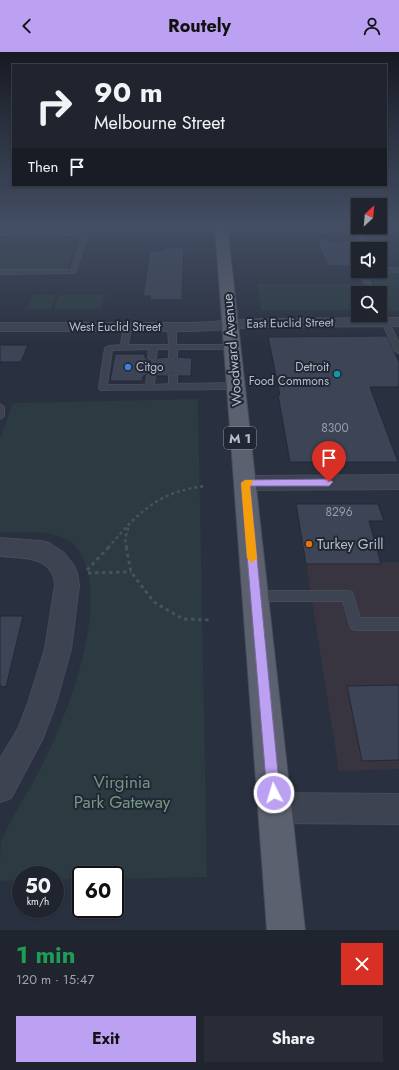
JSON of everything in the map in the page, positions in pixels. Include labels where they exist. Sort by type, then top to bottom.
[{"type":"main road","name":"Woodward Avenue","points":[[225,266],[234,386],[256,596],[286,930]]},
{"type":"street","name":"East Euclid Street","points":[[230,325],[388,318]]},
{"type":"street","name":"West Euclid Street","points":[[0,327],[172,327],[230,325]]},
{"type":"street","points":[[245,483],[399,482]]},
{"type":"street","points":[[0,547],[41,550],[56,560],[66,573],[67,585],[58,648],[42,703],[29,738],[0,787]]},
{"type":"street","points":[[275,808],[399,809]]},
{"type":"lane","points":[[0,272],[73,272],[76,266]]},
{"type":"lane","points":[[387,270],[399,270]]},
{"type":"lane","points":[[388,318],[399,351]]},
{"type":"lane","points":[[124,347],[127,327]]},
{"type":"lane","points":[[172,327],[173,357]]},
{"type":"lane","points":[[232,347],[109,348],[103,388],[234,386]]},
{"type":"lane","points":[[152,358],[153,348]]},
{"type":"lane","points":[[150,388],[151,376]]},
{"type":"lane","points":[[173,376],[173,388]]},
{"type":"lane","points":[[0,407],[0,416]]},
{"type":"lane","points":[[256,596],[348,596],[355,624],[399,624]]},
{"type":"path","points":[[132,572],[84,574],[130,522],[146,507],[165,495],[194,487],[206,486]]},
{"type":"path","points":[[130,522],[125,539],[132,572],[154,602],[183,619],[209,620]]},
{"type":"shaded area","points":[[399,562],[399,769],[339,771],[306,563]]},
{"type":"green space","points":[[0,266],[68,266],[67,270],[0,270]]},
{"type":"green space","points":[[387,272],[399,272],[399,311],[388,311],[387,309],[387,286],[376,286],[372,278],[387,278]]},
{"type":"green space","points":[[257,284],[361,284],[362,286],[351,286],[351,310],[261,310]]},
{"type":"green space","points":[[33,295],[56,295],[51,309],[27,309]]},
{"type":"green space","points":[[59,295],[105,295],[101,309],[54,309]]},
{"type":"green space","name":"Virginia Park Gateway","points":[[198,399],[207,877],[124,879],[124,866],[72,866],[72,879],[64,880],[64,866],[12,866],[12,880],[0,881],[1,842],[13,816],[37,775],[47,754],[58,730],[78,676],[85,649],[91,596],[88,573],[85,564],[78,550],[68,540],[52,534],[0,532],[0,439],[13,403]]},
{"type":"building","points":[[148,266],[183,266],[182,300],[150,300],[151,296],[143,296]]},
{"type":"building","points":[[387,336],[399,362],[399,387],[370,387],[398,462],[290,462],[278,395],[280,395],[268,337]]},
{"type":"building","points":[[0,345],[28,345],[21,362],[0,362]]},
{"type":"building","points":[[115,354],[145,354],[145,358],[151,361],[158,358],[168,357],[174,360],[178,357],[192,358],[191,376],[178,376],[172,373],[168,376],[156,376],[150,373],[143,376],[142,381],[110,381]]},
{"type":"building","points":[[296,504],[378,504],[384,521],[369,521],[381,564],[306,564]]},
{"type":"building","points":[[0,616],[23,616],[6,687],[0,686]]},
{"type":"building","points":[[399,685],[399,760],[362,761],[347,686]]},
{"type":"slow traffic","points":[[249,483],[245,483],[252,558]]},
{"type":"place","name":"Citgo","points":[[128,367]]},
{"type":"place","name":"Detroit Food Commons","points":[[337,374]]},
{"type":"place","name":"Turkey Grill","points":[[309,544]]},
{"type":"route","points":[[274,793],[245,483],[329,482]]}]
